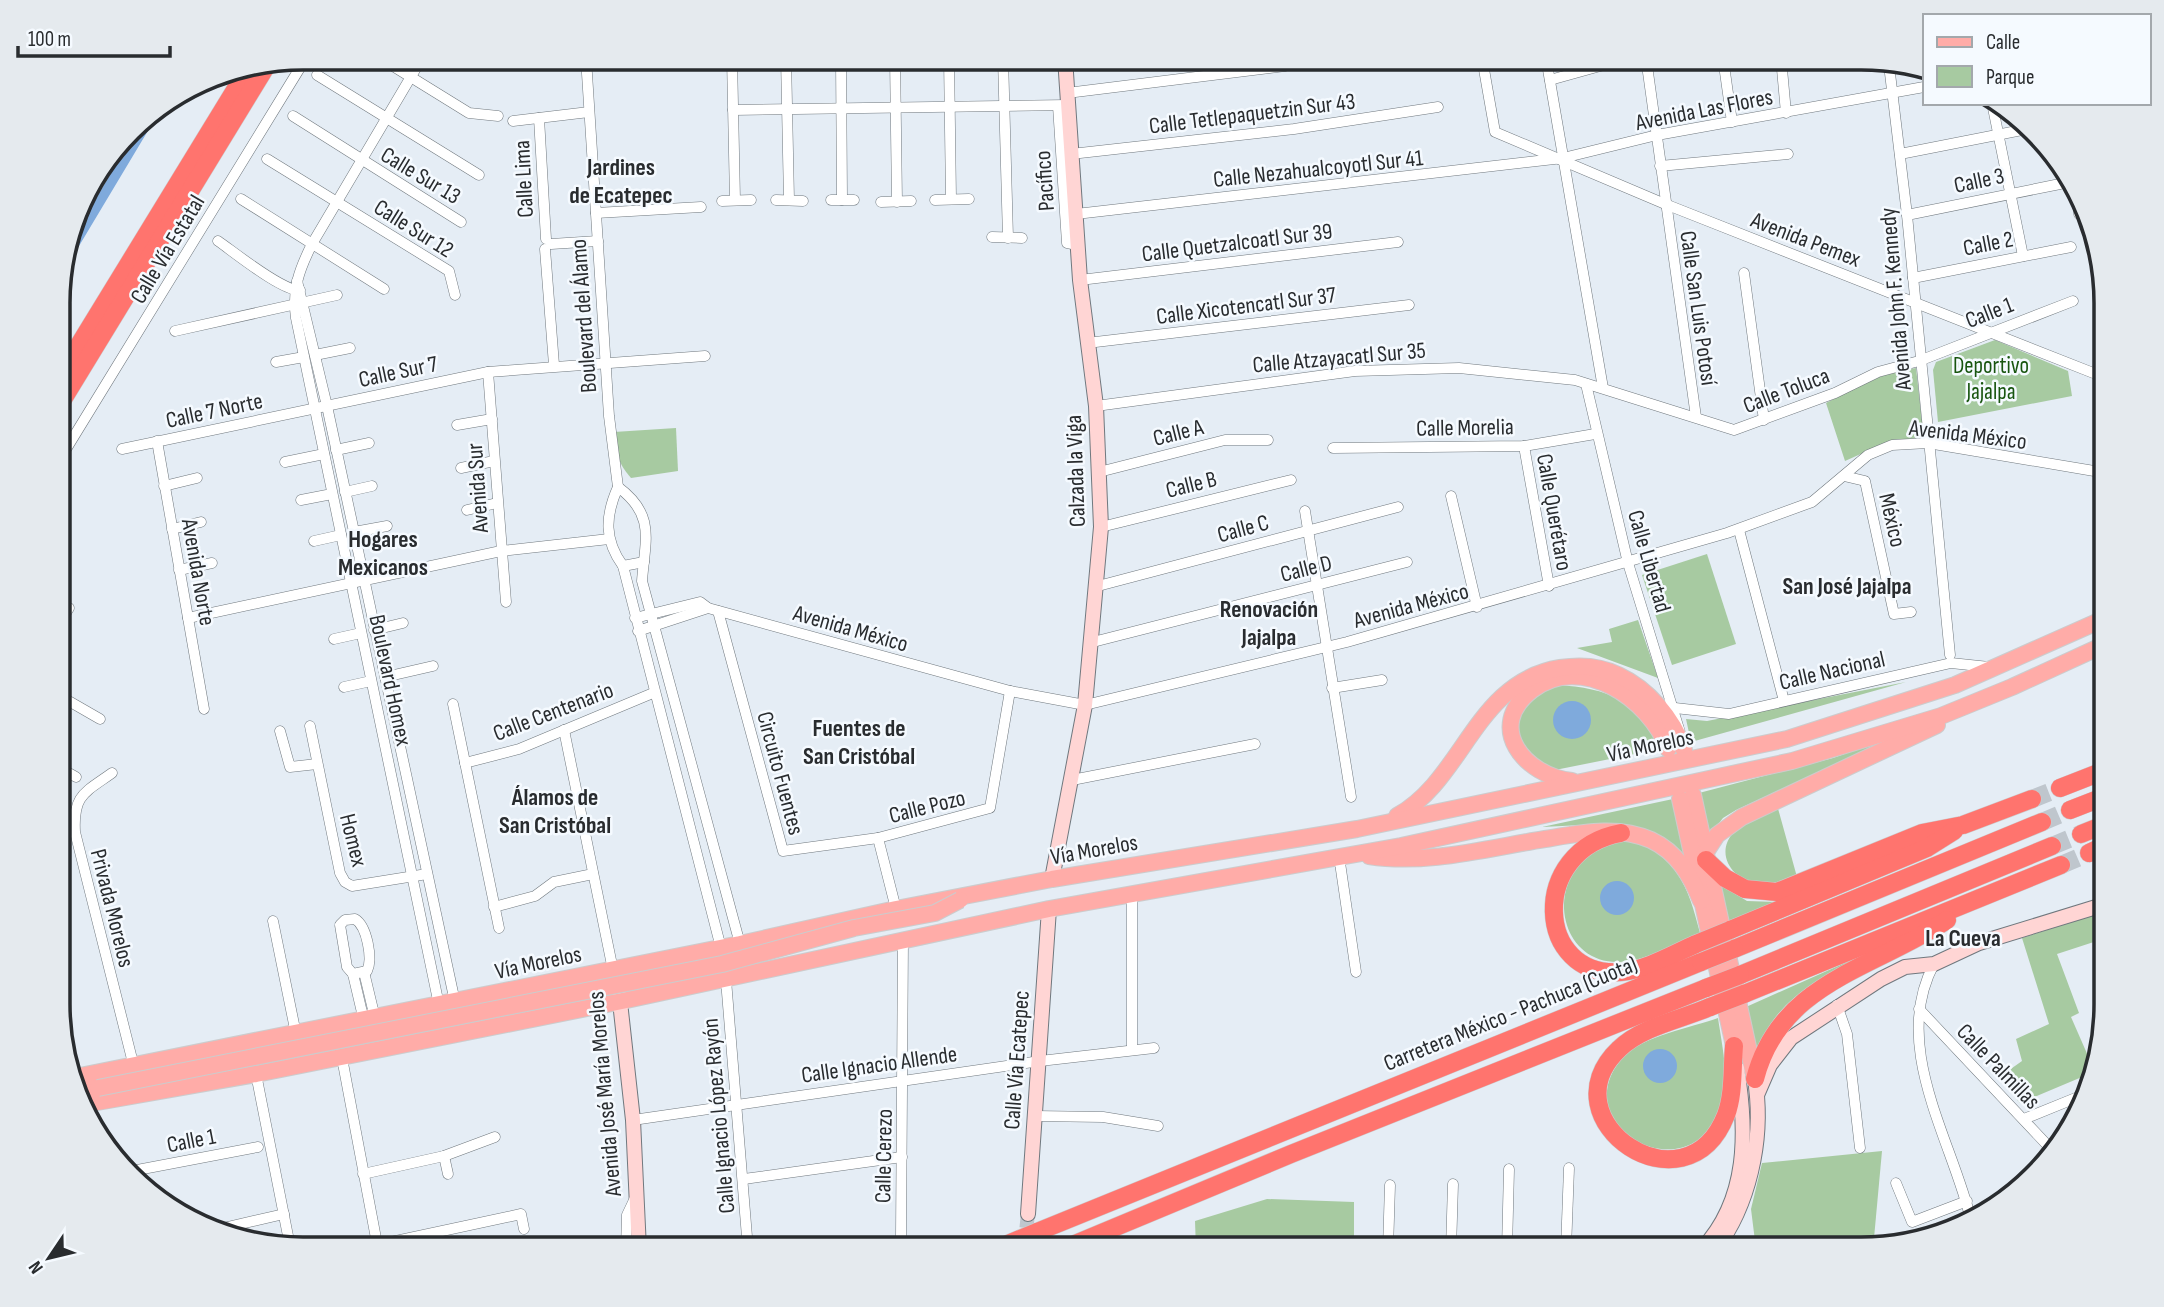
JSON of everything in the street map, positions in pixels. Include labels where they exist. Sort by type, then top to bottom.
[{"type":"highway","points":[[70,388],[261,74]]},
{"type":"highway","points":[[70,360],[242,78]]},
{"type":"highway","points":[[2060,788],[2094,775]]},
{"type":"highway","points":[[1705,858],[1726,878],[1745,889],[1777,892],[1922,833],[1963,825],[2032,799]]},
{"type":"highway","points":[[2070,810],[2094,801]]},
{"type":"highway","name":"Carretera México - Pachuca (Cuota)","points":[[1025,1237],[2042,822]]},
{"type":"highway","points":[[1621,833],[1587,846],[1572,858],[1554,893],[1553,910],[1563,942],[1583,963],[1613,972],[1642,967],[1927,848],[1963,825]]},
{"type":"highway","points":[[2081,834],[2094,829]]},
{"type":"highway","points":[[1092,1237],[2052,846]]},
{"type":"highway","points":[[2089,853],[2094,851]]},
{"type":"highway","points":[[1734,1046],[1728,1108],[1716,1133],[1701,1147],[1674,1158],[1654,1158],[1634,1152],[1612,1133],[1602,1115],[1599,1096],[1602,1076],[1611,1058],[1633,1038],[2061,865]]},
{"type":"highway","points":[[1756,1087],[1773,1034],[1799,1004],[1825,986],[1940,925],[1968,902]]},
{"type":"main road","name":"Calzada la Viga","points":[[1052,879],[1085,705],[1093,642],[1101,527],[1096,406],[1080,280],[1072,154],[1064,101],[1065,70]]},
{"type":"main road","name":"Vía Morelos","points":[[82,1076],[134,1068],[721,948],[895,909],[964,898],[1052,879],[1382,823],[1589,782],[1787,738],[1867,715],[1997,668],[2094,624]]},
{"type":"main road","name":"Vía Morelos","points":[[93,1103],[342,1058],[622,1002],[903,938],[1049,909],[1401,846],[1792,761],[1963,707],[2094,649]]},
{"type":"main road","points":[[1382,823],[1423,797],[1493,704],[1522,681],[1548,670],[1592,667],[1625,678],[1660,707],[1678,749]]},
{"type":"main road","points":[[1589,782],[1568,781],[1542,774],[1529,766],[1517,750],[1512,733],[1516,711],[1523,698],[1541,684],[1579,678],[1619,689],[1636,700],[1652,716],[1678,749]]},
{"type":"main road","points":[[1705,858],[1717,835],[1742,817],[1926,731],[1963,707]]},
{"type":"main road","points":[[1710,1237],[1729,1206],[1743,1158],[1745,1113],[1734,1046],[1701,901],[1687,797],[1705,858],[1756,1087],[1757,1127],[1749,1178],[1735,1219],[1724,1237]]},
{"type":"main road","points":[[1357,853],[1394,859],[1419,859],[1595,831],[1621,833],[1653,841],[1671,853],[1692,879],[1701,901]]},
{"type":"main road","points":[[87,1090],[722,964],[854,929],[935,913],[964,898]]},
{"type":"main road","points":[[1756,1087],[1784,1045],[1837,1005],[1905,967],[1934,964],[1979,943],[2094,908]]},
{"type":"main road","name":"Calle Vía Ecatepec","points":[[1028,1214],[1049,909]]},
{"type":"main road","name":"Avenida José María Morelos","points":[[613,970],[622,1002],[633,1120],[638,1237]]},
{"type":"main road","points":[[134,1068],[139,1095]]},
{"type":"street","name":"Calle Vía Estatal","points":[[70,442],[298,70]]},
{"type":"street","points":[[400,70],[469,113],[498,116]]},
{"type":"street","name":"Boulevard Homex","points":[[414,70],[338,204],[312,244],[296,279],[310,356],[327,406],[428,874],[447,1004]]},
{"type":"street","name":"Boulevard del Álamo","points":[[587,70],[605,362],[618,487]]},
{"type":"street","points":[[732,70],[735,200]]},
{"type":"street","points":[[786,70],[789,200]]},
{"type":"street","points":[[841,70],[837,200],[854,200]]},
{"type":"street","points":[[895,70],[897,202]]},
{"type":"street","points":[[950,70],[951,200]]},
{"type":"street","points":[[1003,70],[1008,238]]},
{"type":"street","points":[[733,110],[1004,107],[1064,101],[1260,70]]},
{"type":"street","name":"Avenida Pemex","points":[[1484,70],[1495,132],[1563,158],[1665,204],[2094,373]]},
{"type":"street","points":[[1548,70],[1602,388]]},
{"type":"street","points":[[1550,80],[1586,70]]},
{"type":"street","name":"Calle San Luis Potosí","points":[[1648,70],[1696,417]]},
{"type":"street","points":[[1725,70],[1732,122]]},
{"type":"street","points":[[1782,70],[1786,113]]},
{"type":"street","name":"Avenida John F. Kennedy","points":[[1890,72],[1907,215],[1919,361],[1950,655]]},
{"type":"street","points":[[317,75],[479,176]]},
{"type":"street","name":"Avenida Las Flores","points":[[1563,158],[1657,135],[1923,87]]},
{"type":"street","name":"Pacífico","points":[[1064,101],[1068,243],[1078,245]]},
{"type":"street","name":"Calle Tetlepaquetzin Sur 43","points":[[1072,154],[1294,129],[1438,107]]},
{"type":"street","points":[[513,121],[589,112]]},
{"type":"street","points":[[1994,112],[2008,194],[2023,256]]},
{"type":"street","name":"Calle Sur 13","points":[[293,116],[461,222]]},
{"type":"street","name":"Calle Lima","points":[[539,118],[554,365]]},
{"type":"street","points":[[1900,153],[2018,131]]},
{"type":"street","points":[[1660,166],[1788,154]]},
{"type":"street","name":"Calle Nezahualcoyotl Sur 41","points":[[1076,214],[1563,158]]},
{"type":"street","name":"Calle Sur 12","points":[[267,159],[449,271],[455,295]]},
{"type":"street","name":"Calle 3","points":[[1907,215],[2060,184]]},
{"type":"street","points":[[241,199],[384,289]]},
{"type":"street","points":[[722,201],[751,200]]},
{"type":"street","points":[[776,200],[803,201]]},
{"type":"street","points":[[935,200],[968,200]]},
{"type":"street","points":[[881,202],[911,201]]},
{"type":"street","points":[[596,214],[701,207]]},
{"type":"street","points":[[992,237],[1022,238]]},
{"type":"street","points":[[547,244],[597,241]]},
{"type":"street","points":[[218,242],[297,291]]},
{"type":"street","name":"Calle Quetzalcoatl Sur 39","points":[[1080,280],[1398,242]]},
{"type":"street","name":"Calle 2","points":[[1913,278],[2071,247]]},
{"type":"street","points":[[1744,273],[1765,420]]},
{"type":"street","points":[[175,331],[337,295]]},
{"type":"street","name":"Calle 1","points":[[1919,361],[2073,301]]},
{"type":"street","name":"Calle Xicotencatl Sur 37","points":[[1087,343],[1409,305]]},
{"type":"street","points":[[276,362],[350,348]]},
{"type":"street","name":"Boulevard Homex","points":[[310,356],[315,408],[371,681],[413,876],[447,1004]]},
{"type":"street","name":"Calle Sur 7","points":[[315,408],[488,372],[554,365],[705,356]]},
{"type":"street","name":"Calle Toluca","points":[[1586,384],[1734,429],[1765,420],[1878,372],[1919,361]]},
{"type":"street","name":"Calle Atzayacatl Sur 35","points":[[1096,406],[1355,371],[1459,368],[1586,384]]},
{"type":"street","name":"Avenida Sur","points":[[488,372],[506,601]]},
{"type":"street","name":"Calle Libertad","points":[[1586,384],[1595,434],[1628,563],[1675,708],[1678,749]]},
{"type":"street","name":"Calle 7 Norte","points":[[122,449],[315,408]]},
{"type":"street","points":[[457,425],[492,419]]},
{"type":"street","name":"Calle Morelia","points":[[1333,448],[1524,446],[1595,434]]},
{"type":"street","name":"Calle A","points":[[1099,472],[1226,440],[1268,440]]},
{"type":"street","name":"Avenida Norte","points":[[157,441],[204,709]]},
{"type":"street","points":[[336,450],[369,443]]},
{"type":"street","name":"Avenida México","points":[[635,618],[700,602],[713,610],[1010,691],[1085,705],[1326,647],[1477,607],[1739,530],[1812,502],[1868,455],[1892,445],[1928,443],[2094,471]]},
{"type":"street","name":"Calle Querétaro","points":[[1524,446],[1549,586]]},
{"type":"street","points":[[285,462],[324,454]]},
{"type":"street","points":[[461,468],[494,461]]},
{"type":"street","name":"México","points":[[1844,476],[1865,481],[1894,614],[1911,612]]},
{"type":"street","points":[[164,486],[197,478]]},
{"type":"street","name":"Calle B","points":[[1101,527],[1291,480]]},
{"type":"street","points":[[345,492],[372,486]]},
{"type":"street","points":[[721,948],[653,693],[623,566],[609,539],[609,506],[618,487],[635,499],[644,517],[647,529],[642,581],[740,944]]},
{"type":"street","points":[[301,500],[332,494]]},
{"type":"street","points":[[1451,496],[1477,607]]},
{"type":"street","points":[[467,510],[497,503]]},
{"type":"street","name":"Calle C","points":[[1098,586],[1398,508]]},
{"type":"street","points":[[1305,511],[1352,797]]},
{"type":"street","points":[[172,529],[201,523]]},
{"type":"street","points":[[354,532],[387,526]]},
{"type":"street","points":[[1739,530],[1784,701]]},
{"type":"street","points":[[314,541],[341,535]]},
{"type":"street","points":[[188,618],[501,551],[609,539]]},
{"type":"street","points":[[623,566],[644,562]]},
{"type":"street","name":"Calle D","points":[[1093,642],[1407,562]]},
{"type":"street","points":[[179,570],[212,563]]},
{"type":"street","points":[[638,631],[713,610]]},
{"type":"street","name":"Circuito Fuentes","points":[[713,610],[783,852],[878,838]]},
{"type":"street","points":[[374,630],[403,623]]},
{"type":"street","points":[[334,639],[361,633]]},
{"type":"street","name":"Calle Nacional","points":[[1675,708],[1729,714],[1951,663],[1997,668]]},
{"type":"street","points":[[385,677],[433,666]]},
{"type":"street","points":[[1332,688],[1382,680]]},
{"type":"street","points":[[344,687],[371,681]]},
{"type":"street","name":"Calle Pozo","points":[[878,838],[985,810],[993,803],[1010,691]]},
{"type":"street","name":"Calle Centenario","points":[[465,763],[519,749],[653,693]]},
{"type":"street","points":[[70,702],[100,719]]},
{"type":"street","points":[[453,704],[499,928]]},
{"type":"street","name":"Homex","points":[[310,726],[345,882],[352,887],[428,874]]},
{"type":"street","name":"Avenida José María Morelos","points":[[565,730],[613,970]]},
{"type":"street","points":[[280,731],[290,767],[317,764]]},
{"type":"street","points":[[1072,780],[1255,744]]},
{"type":"street","points":[[389,763],[402,760]]},
{"type":"street","points":[[673,769],[691,764]]},
{"type":"street","name":"Privada Morelos","points":[[112,773],[84,792],[73,809],[75,832],[134,1068]]},
{"type":"street","points":[[70,774],[75,777]]},
{"type":"street","points":[[878,838],[895,909]]},
{"type":"street","points":[[1339,856],[1356,972]]},
{"type":"street","points":[[494,907],[535,896],[554,882],[593,874]]},
{"type":"street","points":[[1132,894],[1132,1050]]},
{"type":"street","points":[[345,920],[358,920],[362,925],[370,961],[359,973],[347,967],[340,928],[345,920]]},
{"type":"street","points":[[273,921],[296,1034]]},
{"type":"street","name":"Calle Cerezo","points":[[901,1237],[903,938]]},
{"type":"street","points":[[1934,964],[1919,1009],[1918,1032],[1941,1137],[1968,1210]]},
{"type":"street","points":[[359,973],[370,1020]]},
{"type":"street","name":"Calle Ignacio López Rayón","points":[[726,980],[747,1237]]},
{"type":"street","points":[[1837,1005],[1847,1034],[1860,1148]]},
{"type":"street","name":"Calle Palmillas","points":[[1919,1009],[2046,1144]]},
{"type":"street","name":"Calle Ignacio Allende","points":[[633,1120],[737,1102],[1154,1048]]},
{"type":"street","points":[[342,1058],[375,1237]]},
{"type":"street","points":[[256,1074],[288,1236]]},
{"type":"street","points":[[2024,1119],[2073,1099]]},
{"type":"street","points":[[1035,1115],[1103,1117],[1158,1126]]},
{"type":"street","points":[[363,1174],[444,1156],[495,1137]]},
{"type":"street","name":"Calle 1","points":[[139,1170],[258,1147]]},
{"type":"street","points":[[444,1156],[448,1174]]},
{"type":"street","points":[[744,1179],[902,1157]]},
{"type":"street","points":[[1566,1237],[1569,1168]]},
{"type":"street","points":[[1507,1237],[1509,1169]]},
{"type":"street","points":[[1896,1183],[1912,1222],[1966,1201]]},
{"type":"street","points":[[1451,1237],[1453,1184]]},
{"type":"street","points":[[1388,1237],[1390,1185]]},
{"type":"street","points":[[626,1237],[627,1215],[636,1194]]},
{"type":"street","points":[[233,1226],[284,1214]]},
{"type":"street","points":[[421,1237],[521,1214],[524,1229]]},
{"type":"green space","name":"Deportivo Jajalpa","points":[[1995,340],[2068,371],[2072,396],[1938,422],[1933,370],[1936,362]]},
{"type":"green space","points":[[1916,368],[1924,438],[1892,440],[1845,461],[1826,403],[1882,374]]},
{"type":"green space","points":[[676,428],[678,471],[631,478],[618,456],[614,432]]},
{"type":"green space","points":[[1707,554],[1736,644],[1672,665],[1642,575]]},
{"type":"green space","points":[[1638,620],[1658,678],[1577,648],[1612,642],[1609,629]]},
{"type":"green space","points":[[1906,682],[1691,742],[1686,719],[1707,721]]},
{"type":"green space","points":[[1557,685],[1592,689],[1620,700],[1642,719],[1660,749],[1550,771],[1540,766],[1525,749],[1519,728],[1520,718],[1524,707],[1532,698]]},
{"type":"green space","points":[[1910,731],[1736,810],[1723,818],[1707,838],[1699,793],[1833,758]]},
{"type":"green space","points":[[1673,799],[1687,861],[1671,846],[1637,829],[1602,824],[1542,827]]},
{"type":"green space","points":[[1777,805],[1797,877],[1768,883],[1749,881],[1740,877],[1729,865],[1726,857],[1728,840],[1744,824]]},
{"type":"green space","points":[[1629,838],[1659,854],[1678,875],[1691,901],[1700,933],[1661,951],[1630,961],[1601,960],[1586,952],[1567,926],[1565,892],[1571,876],[1595,847]]},
{"type":"green space","points":[[1719,884],[1747,901],[1777,902],[1728,921]]},
{"type":"green space","points":[[2094,915],[2094,942],[2057,954],[2079,1013],[2071,1017],[2088,1056],[2083,1077],[2020,1103],[1998,1078],[2022,1061],[2016,1039],[2049,1024],[2022,938]]},
{"type":"green space","points":[[1856,958],[1810,985],[1784,1007],[1764,1035],[1757,1052],[1746,1007]]},
{"type":"green space","points":[[1718,1018],[1725,1080],[1719,1115],[1702,1138],[1680,1148],[1656,1148],[1634,1140],[1617,1125],[1608,1104],[1609,1081],[1624,1056],[1642,1043]]},
{"type":"green space","points":[[1882,1151],[1874,1237],[1754,1237],[1751,1209],[1762,1163]]},
{"type":"green space","points":[[1267,1199],[1354,1202],[1354,1237],[1196,1237],[1195,1221]]},
{"type":"water","points":[[1572,701],[1586,706],[1591,720],[1586,734],[1572,739],[1558,734],[1553,720],[1558,706]]},
{"type":"water","points":[[1617,881],[1629,886],[1634,898],[1629,910],[1617,915],[1605,910],[1600,898],[1605,886]]},
{"type":"water","points":[[1660,1049],[1672,1054],[1677,1066],[1672,1078],[1660,1083],[1648,1078],[1643,1066],[1648,1054]]},
{"type":"waterway","points":[[80,234],[137,139]]},
{"type":"tunnel","points":[[2032,799],[2060,788]]},
{"type":"tunnel","points":[[2042,822],[2070,810]]},
{"type":"tunnel","points":[[2052,846],[2081,834]]},
{"type":"tunnel","points":[[2061,865],[2089,853]]},
{"type":"tunnel","points":[[1025,1237],[1028,1214]]},
{"type":"district","name":"Jardines de Ecatepec","points":[[621,181]]},
{"type":"district","name":"Hogares Mexicanos","points":[[383,553]]},
{"type":"district","name":"San José Jajalpa","points":[[1847,586]]},
{"type":"district","name":"Renovación Jajalpa","points":[[1269,623]]},
{"type":"district","name":"Fuentes de San Cristóbal","points":[[859,742]]},
{"type":"district","name":"Álamos de San Cristóbal","points":[[555,811]]},
{"type":"district","name":"La Cueva","points":[[1963,938]]}]
